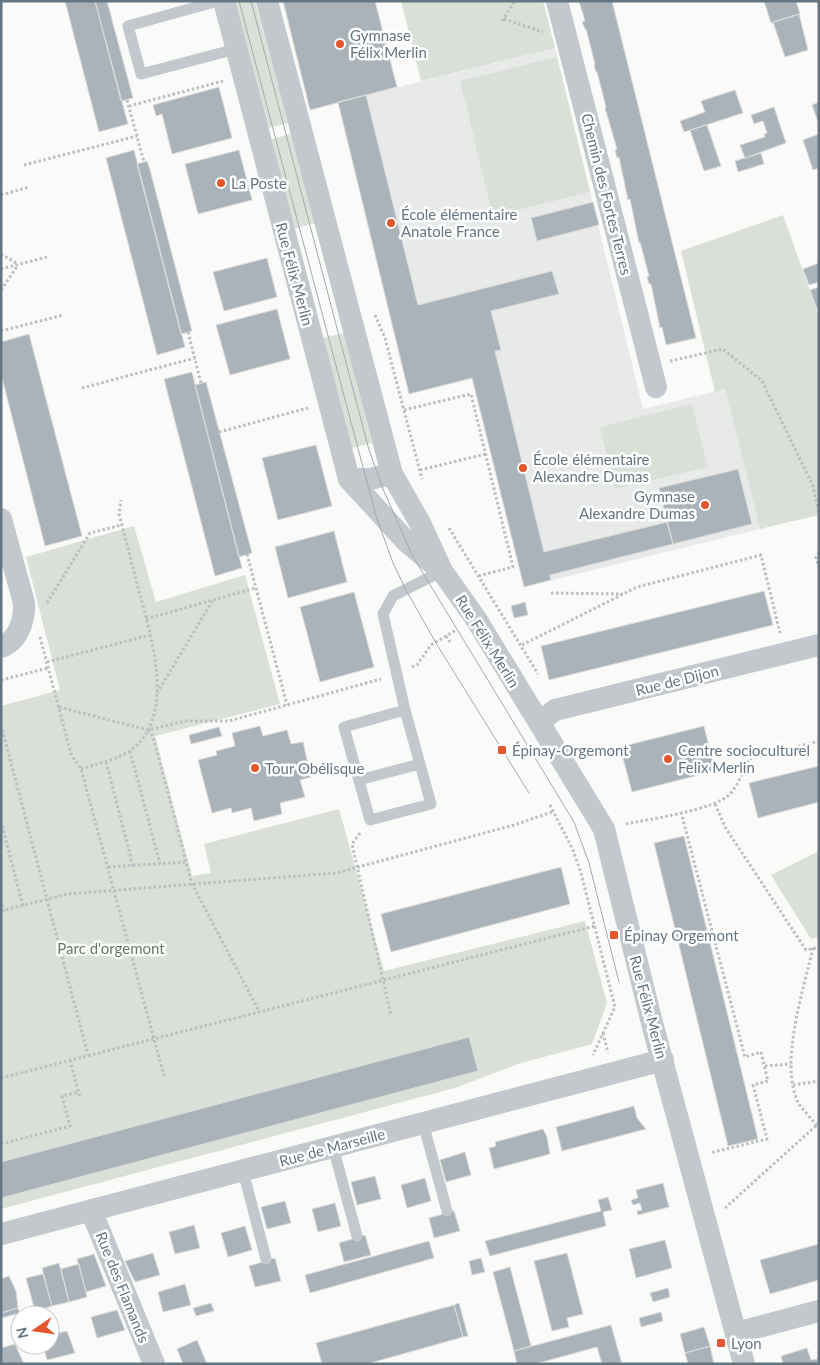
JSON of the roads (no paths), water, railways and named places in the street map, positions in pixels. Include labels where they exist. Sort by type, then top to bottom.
[{"type":"street","name":"Rue Félix Merlin","points":[[224,1],[349,479],[406,541],[442,571]]},
{"type":"street","name":"Rue Félix Merlin","points":[[267,1],[392,474],[420,523],[442,571],[547,716],[604,830],[652,1023],[717,1270],[744,1364]]},
{"type":"street","name":"Chemin des Fortes Terres","points":[[557,1],[653,377]]},
{"type":"street","points":[[349,479],[392,474]]},
{"type":"street","points":[[1,519],[24,603],[24,615],[19,630],[7,645],[1,647]]},
{"type":"street","name":"Rue de Dijon","points":[[547,716],[819,645]]},
{"type":"street","name":"Rue de Marseille","points":[[1,1234],[663,1060]]},
{"type":"street","name":"Rue des Flamands","points":[[91,1210],[154,1364]]},
{"type":"street","points":[[736,1333],[819,1311]]},
{"type":"lane","points":[[218,1],[128,26],[141,74],[236,49]]},
{"type":"lane","points":[[405,710],[344,727],[370,820],[431,804],[405,710],[398,674],[383,618],[385,609],[393,596],[442,571]]},
{"type":"lane","points":[[359,780],[420,764]]},
{"type":"lane","points":[[423,1123],[448,1211]]},
{"type":"lane","points":[[334,1147],[357,1236]]},
{"type":"lane","points":[[243,1171],[266,1259]]},
{"type":"tram line","points":[[239,1],[376,516],[393,563],[436,643],[529,793]]},
{"type":"tram line","points":[[251,1],[369,450],[383,489],[412,555],[574,822],[589,863],[619,982]]},
{"type":"place","name":"Gymnase Félix Merlin","points":[[340,44]]},
{"type":"place","name":"La Poste","points":[[221,183]]},
{"type":"place","name":"École élémentaire Anatole France","points":[[391,223]]},
{"type":"place","name":"École élémentaire Alexandre Dumas","points":[[523,468]]},
{"type":"place","name":"Gymnase Alexandre Dumas","points":[[705,505]]},
{"type":"place","name":"Épinay-Orgemont","points":[[502,750]]},
{"type":"place","name":"Centre socioculturel Felix Merlin","points":[[668,759]]},
{"type":"place","name":"Tour Obélisque","points":[[255,768]]},
{"type":"place","name":"Épinay Orgemont","points":[[614,935]]},
{"type":"place","name":"Lyon","points":[[721,1343]]},
{"type":"park label","name":"Parc d'orgemont","points":[[111,948]]}]
